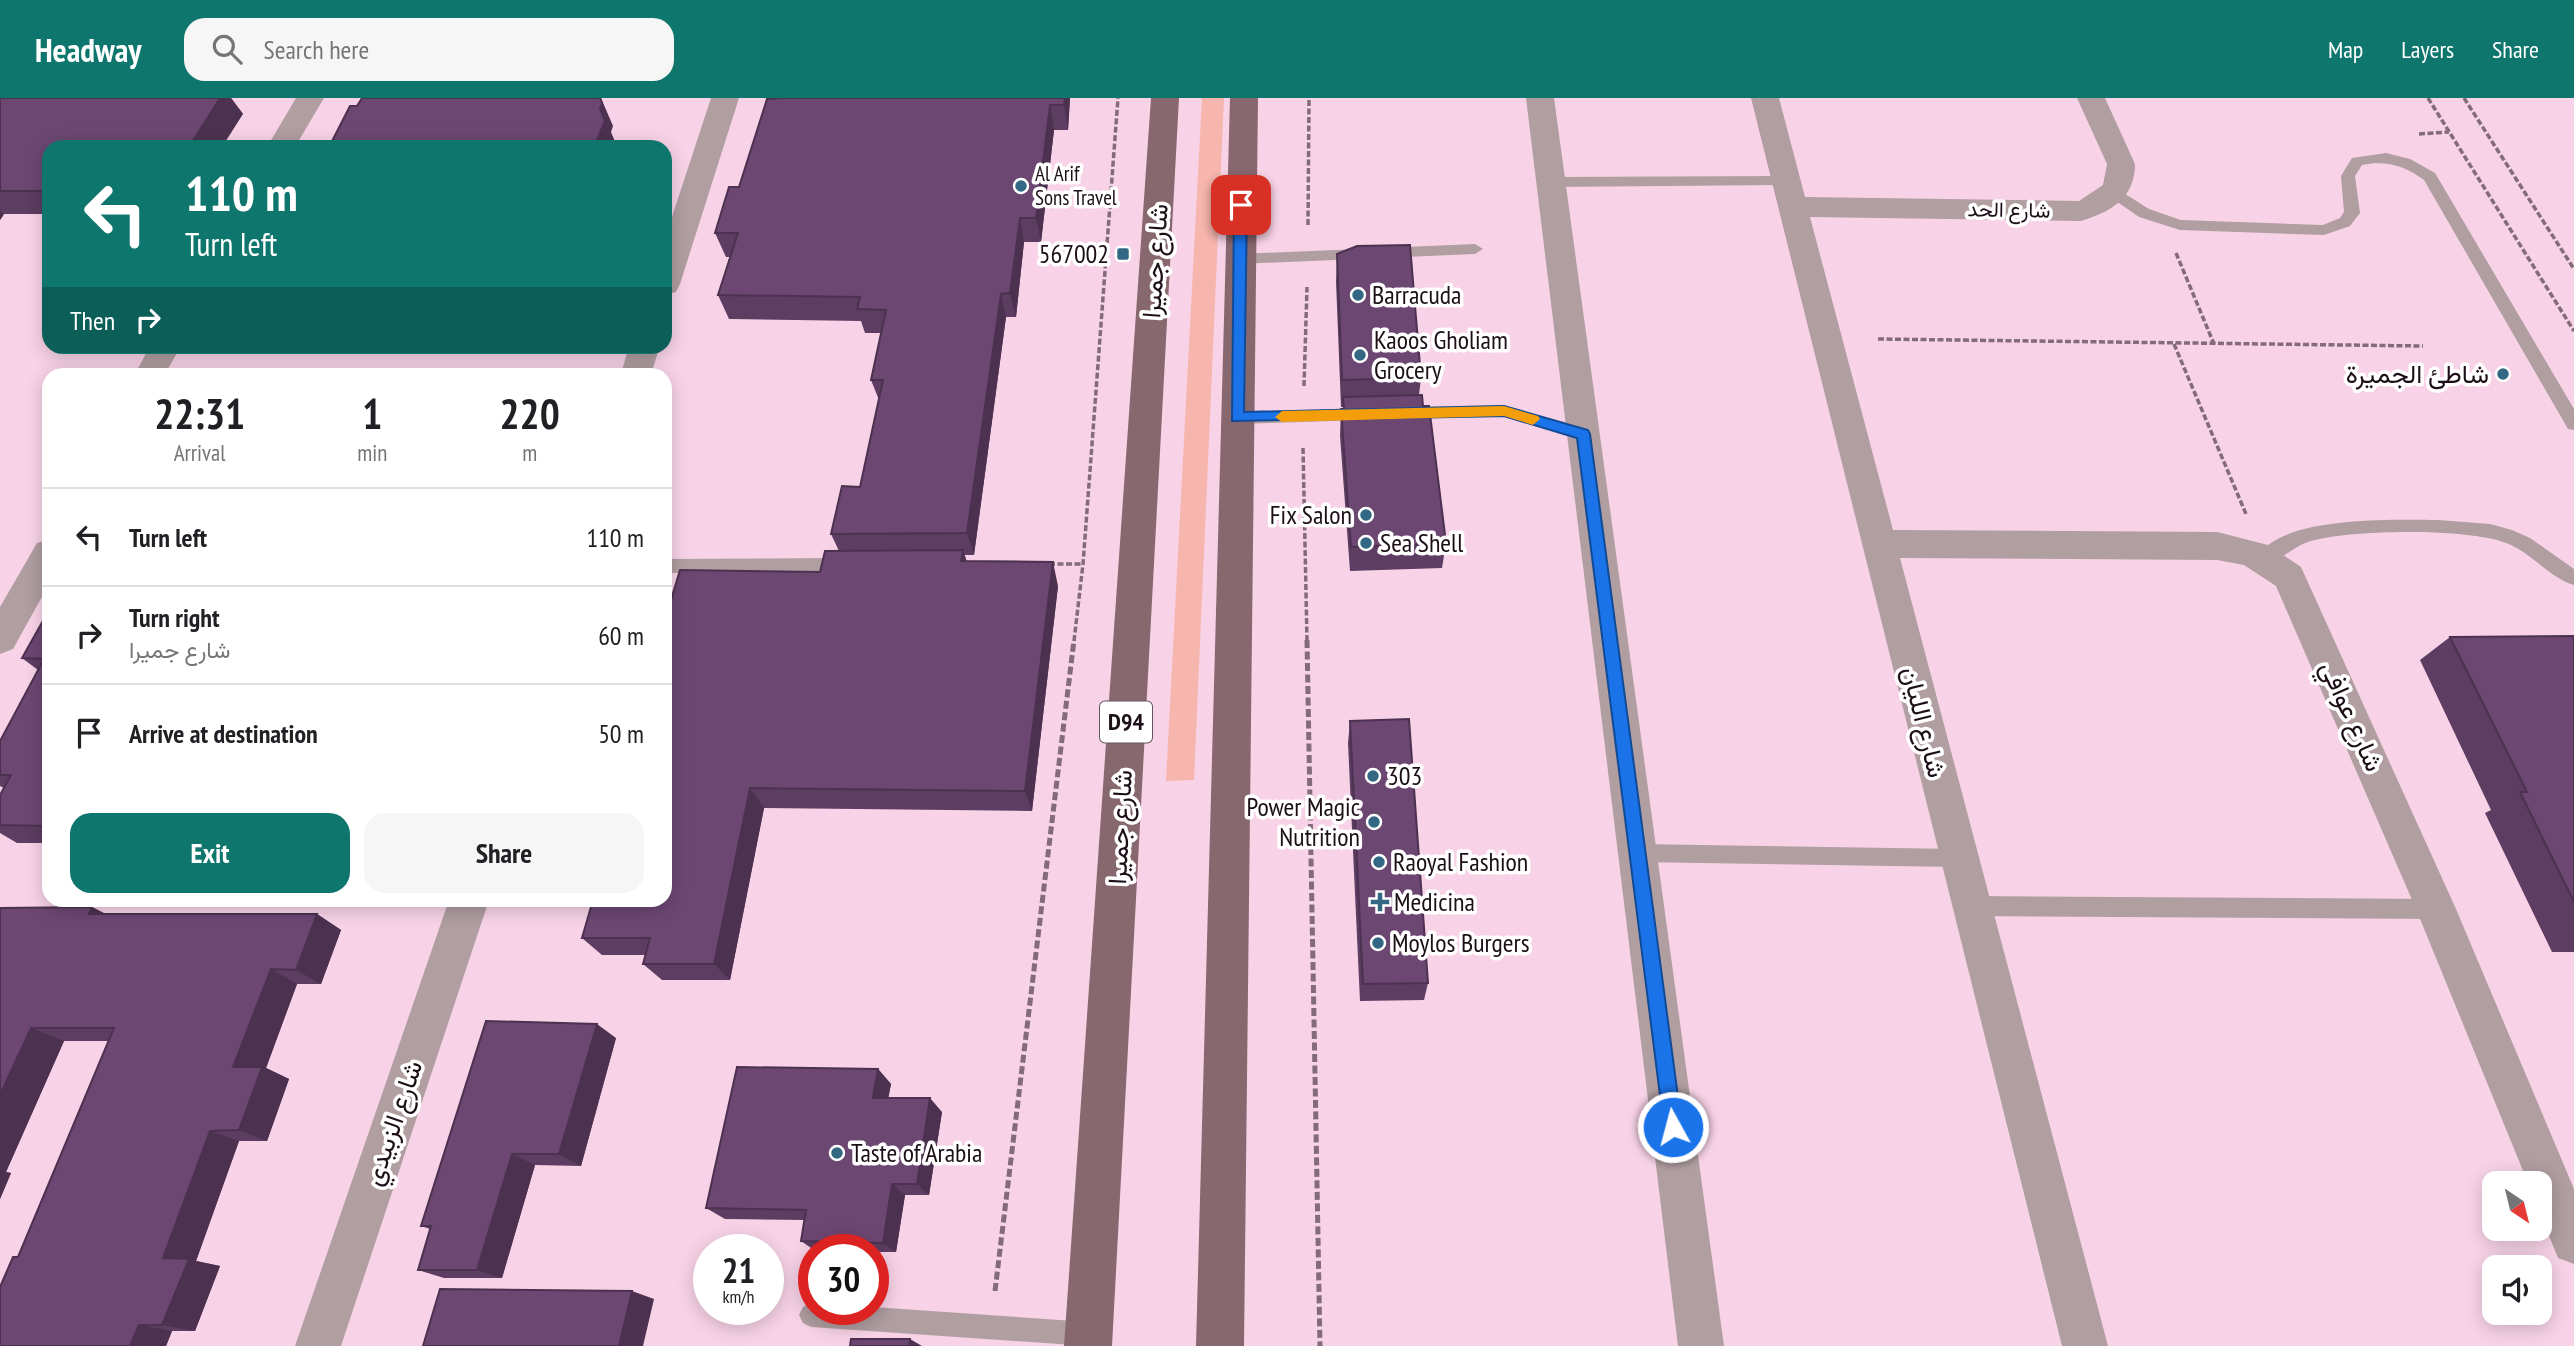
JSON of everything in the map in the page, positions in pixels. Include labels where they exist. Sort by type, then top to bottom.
[{"type":"main road","name":"شارع جميرا","points":[[1089,1340],[1166,98]]},
{"type":"main road","points":[[1220,1346],[1244,98]]},
{"type":"street","points":[[285,140],[310,98]]},
{"type":"street","points":[[672,262],[725,98]]},
{"type":"street","points":[[1540,98],[1701,1346]]},
{"type":"street","name":"شارع الليان","points":[[1765,98],[2085,1346]]},
{"type":"street","points":[[2091,98],[2121,164],[2120,185],[2114,194]]},
{"type":"street","name":"شارع الحد","points":[[1791,194],[2081,211],[2106,201],[2114,194]]},
{"type":"street","name":"شارع عوافي","points":[[1879,544],[2217,547],[2241,549],[2266,558],[2289,577],[2297,589],[2436,909],[2574,1242]]},
{"type":"street","points":[[0,639],[42,565]]},
{"type":"street","name":"شارع الزبيدي","points":[[318,1346],[467,907]]},
{"type":"lane","points":[[2114,194],[2144,213],[2161,220],[2204,227],[2324,230],[2345,222],[2352,213],[2348,176],[2357,160],[2383,157],[2410,164],[2430,177],[2574,424]]},
{"type":"lane","points":[[1551,182],[1791,194]]},
{"type":"lane","points":[[1239,259],[1475,249]]},
{"type":"lane","points":[[1237,418],[1504,411],[1583,434]]},
{"type":"lane","points":[[2266,558],[2308,534],[2353,526],[2493,531],[2519,540],[2555,568],[2574,578]]},
{"type":"lane","points":[[672,566],[871,565]]},
{"type":"lane","points":[[1638,853],[1958,858]]},
{"type":"lane","points":[[1972,906],[2436,909]]},
{"type":"lane","points":[[889,1321],[991,1328],[1089,1340]]},
{"type":"path","points":[[991,1328],[1083,564],[1118,98]]},
{"type":"path","points":[[1309,98],[1303,416],[1320,1346]]},
{"type":"path","points":[[2428,98],[2574,331]]},
{"type":"path","points":[[2464,98],[2574,269]]},
{"type":"path","points":[[2161,220],[2214,344]]},
{"type":"path","points":[[1878,339],[2423,346]]},
{"type":"path","points":[[2174,344],[2266,558]]},
{"type":"path","points":[[1046,564],[1083,564]]},
{"type":"shaded area","points":[[1202,98],[1224,98],[1194,780],[1166,781]]},
{"type":"building","points":[[0,98],[220,98],[193,140],[42,140],[42,191],[0,191]]},
{"type":"building","points":[[362,98],[600,98],[600,109],[605,121],[597,140],[333,140],[350,106],[357,106]]},
{"type":"building","points":[[1065,98],[1064,105],[1050,105],[1036,218],[1020,218],[1010,293],[1001,294],[967,533],[831,534],[842,486],[860,487],[883,380],[871,380],[886,310],[857,309],[860,297],[718,295],[738,233],[715,233],[729,187],[739,187],[767,99]]},
{"type":"building","points":[[1410,245],[1421,378],[1342,380],[1337,254],[1357,246]]},
{"type":"building","points":[[1422,395],[1423,406],[1429,406],[1446,543],[1351,547],[1341,409],[1344,409],[1343,397]]},
{"type":"building","points":[[963,550],[961,561],[1053,562],[1025,791],[750,788],[714,964],[643,964],[650,938],[582,938],[591,907],[672,907],[672,597],[680,570],[820,572],[825,551]]},
{"type":"building","points":[[42,622],[42,659],[22,658]]},
{"type":"building","points":[[2574,636],[2574,902],[2520,792],[2527,792],[2450,637]]},
{"type":"building","points":[[42,663],[42,826],[0,825],[0,795],[11,775],[0,775],[0,741]]},
{"type":"building","points":[[1409,719],[1428,983],[1363,984],[1350,721]]},
{"type":"building","points":[[92,907],[89,914],[317,914],[296,970],[271,969],[233,1067],[262,1067],[239,1130],[210,1131],[163,1258],[189,1259],[162,1325],[139,1325],[130,1346],[0,1346],[0,1287],[13,1257],[18,1257],[114,1028],[31,1028],[0,1095],[0,908]]},
{"type":"building","points":[[486,1021],[597,1024],[559,1154],[512,1154],[477,1270],[418,1270],[431,1226],[421,1226]]},
{"type":"building","name":"Taste of Arabia","points":[[737,1067],[878,1069],[873,1098],[930,1098],[917,1184],[892,1184],[884,1234],[802,1234],[806,1210],[706,1208]]},
{"type":"building","points":[[440,1289],[632,1291],[619,1346],[423,1346]]},
{"type":"building","points":[[851,1339],[910,1339],[909,1346],[850,1346]]},
{"type":"slow traffic","points":[[1282,417],[1504,411],[1533,419]]},
{"type":"place","name":"Al Arif Sons Travel","points":[[1021,186]]},
{"type":"place","name":"567002","points":[[1123,254]]},
{"type":"place","name":"Barracuda","points":[[1358,295]]},
{"type":"place","name":"Kaoos Gholiam Grocery","points":[[1360,355]]},
{"type":"place","name":"شاطئ الجميرة","points":[[2503,374]]},
{"type":"place","name":"Fix Salon","points":[[1366,515]]},
{"type":"place","name":"Sea Shell","points":[[1366,543]]},
{"type":"place","name":"303","points":[[1373,776]]},
{"type":"place","name":"Power Magic Nutrition","points":[[1374,822]]},
{"type":"place","name":"Raoyal Fashion","points":[[1379,862]]},
{"type":"place","name":"Medicina","points":[[1380,902]]},
{"type":"place","name":"Moylos Burgers","points":[[1378,943]]},
{"type":"place","name":"Taste of Arabia","points":[[837,1153]]},
{"type":"route","points":[[1241,205],[1237,418],[1504,411],[1583,434],[1673,1127]]}]
